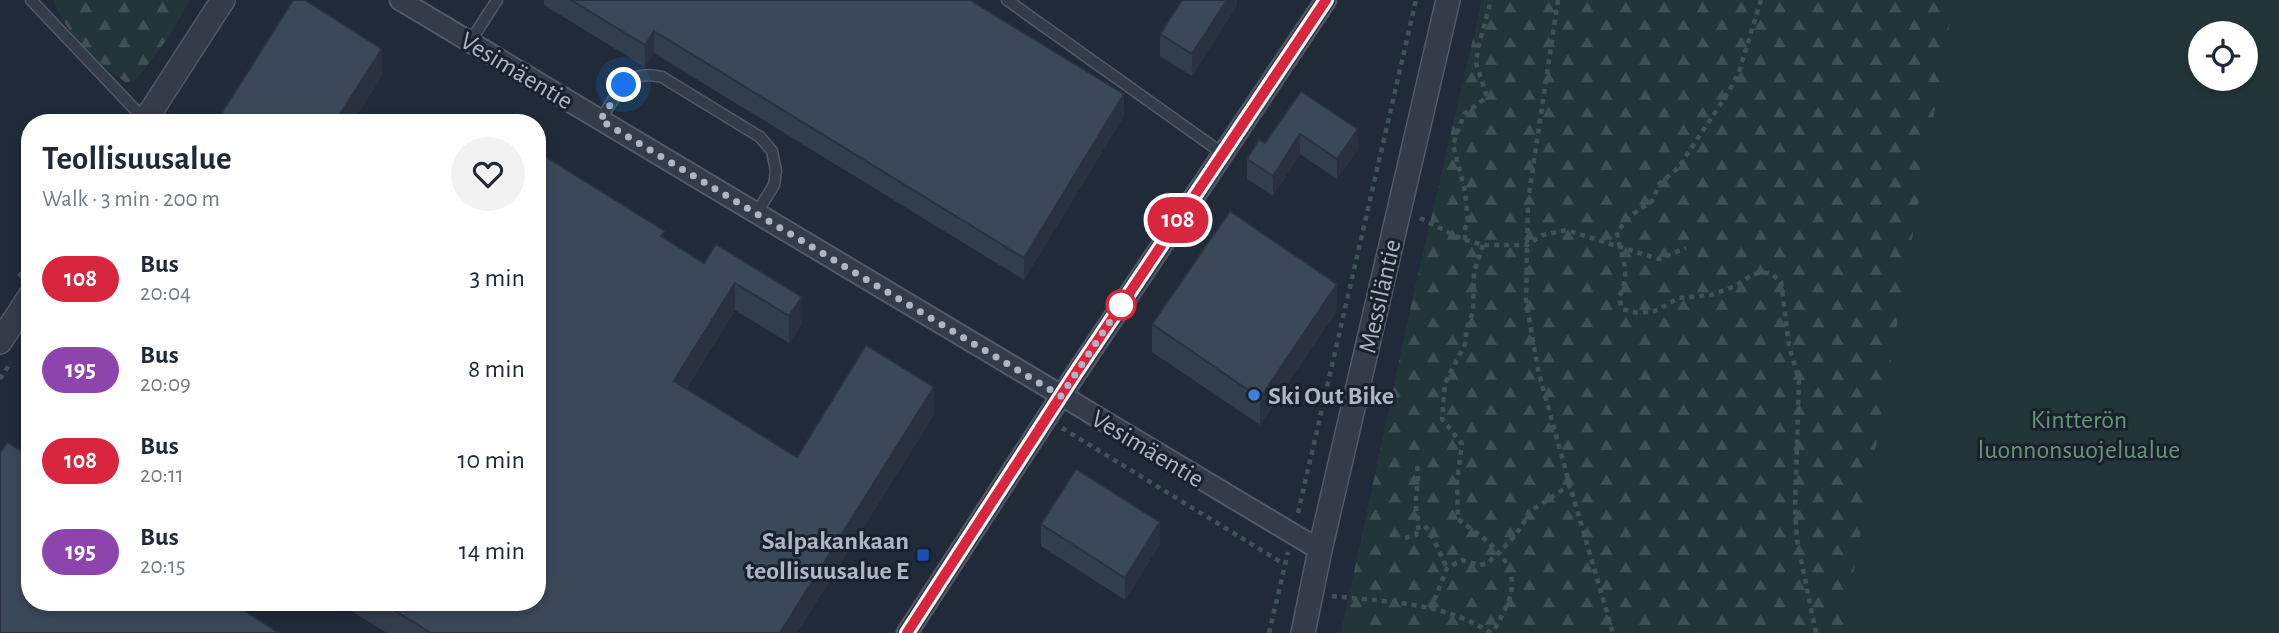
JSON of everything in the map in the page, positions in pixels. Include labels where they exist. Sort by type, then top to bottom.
[{"type":"street","points":[[150,114],[223,0]]},
{"type":"street","name":"Vesimäentie","points":[[400,0],[1320,550]]},
{"type":"street","points":[[907,633],[1061,396],[1326,0]]},
{"type":"street","name":"Messiläntie","points":[[1303,633],[1448,0]]},
{"type":"street","points":[[0,342],[21,310]]},
{"type":"lane","points":[[31,0],[138,114]]},
{"type":"lane","points":[[470,42],[497,0]]},
{"type":"lane","points":[[1007,0],[1222,153]]},
{"type":"lane","points":[[600,120],[624,85],[634,77],[648,73],[663,76],[760,137],[772,151],[776,171],[774,185],[756,214]]},
{"type":"path","points":[[1269,633],[1416,0]]},
{"type":"path","points":[[1465,240],[1468,222],[1465,191],[1453,145],[1464,114],[1487,97],[1476,63],[1491,0]]},
{"type":"path","points":[[1558,0],[1528,201],[1527,300],[1536,358],[1613,633]]},
{"type":"path","points":[[1761,0],[1739,72],[1728,93],[1678,168],[1660,183],[1652,201],[1630,216],[1617,232],[1625,264],[1626,282],[1619,297],[1622,309],[1638,313],[1656,312],[1679,298],[1711,295],[1761,272],[1772,274],[1781,282],[1789,346],[1799,380],[1797,540],[1816,633]]},
{"type":"path","points":[[1399,211],[1419,217],[1465,240],[1483,245],[1527,245],[1543,235],[1566,230],[1659,259],[1686,248]]},
{"type":"path","points":[[1312,593],[1417,605],[1452,614],[1492,633],[1511,595],[1512,574],[1500,552],[1458,519],[1457,481],[1462,444],[1442,419],[1445,383],[1466,342],[1466,330],[1473,312],[1474,272],[1483,245]]},
{"type":"path","points":[[1047,418],[1284,564]]},
{"type":"path","points":[[1405,538],[1416,535],[1418,528],[1417,466]]},
{"type":"path","points":[[1431,609],[1447,568],[1462,560],[1480,565],[1488,563],[1523,524],[1529,511],[1570,486]]},
{"type":"path","points":[[1418,528],[1424,526],[1431,534],[1447,568]]},
{"type":"green space","points":[[54,0],[190,0],[170,35],[137,79],[127,83],[105,67],[74,36]]},
{"type":"green space","points":[[1482,0],[2279,0],[2279,633],[1341,633],[1415,287]]},
{"type":"green space","name":"Kintterön luonnonsuojelualue","points":[[1954,0],[2279,0],[2279,633],[1843,633]]},
{"type":"building","points":[[293,0],[305,0],[382,49],[340,114],[221,114]]},
{"type":"building","points":[[571,0],[970,0],[1124,94],[1024,258],[654,31],[645,45]]},
{"type":"building","points":[[1182,0],[1227,0],[1192,54],[1160,34]]},
{"type":"building","points":[[1301,91],[1358,129],[1337,159],[1300,134],[1273,176],[1247,159],[1259,139],[1265,143]]},
{"type":"building","points":[[546,157],[665,231],[661,236],[704,263],[716,244],[802,297],[789,316],[735,283],[674,381],[797,457],[866,345],[934,387],[780,633],[431,633],[396,611],[546,611]]},
{"type":"building","points":[[1230,211],[1337,284],[1260,398],[1152,324]]},
{"type":"building","points":[[7,442],[21,451],[21,611],[245,611],[279,633],[0,633],[0,453]]},
{"type":"building","points":[[1076,469],[1160,522],[1125,578],[1041,524]]},
{"type":"bus line","name":"108","points":[[907,633],[1075,374],[1326,0]]},
{"type":"place","name":"Ski Out Bike","points":[[1254,395]]},
{"type":"place","name":"Salpakankaan teollisuusalue E","points":[[923,555]]},
{"type":"route","points":[[624,85],[600,120],[1061,396],[1121,305]]}]
